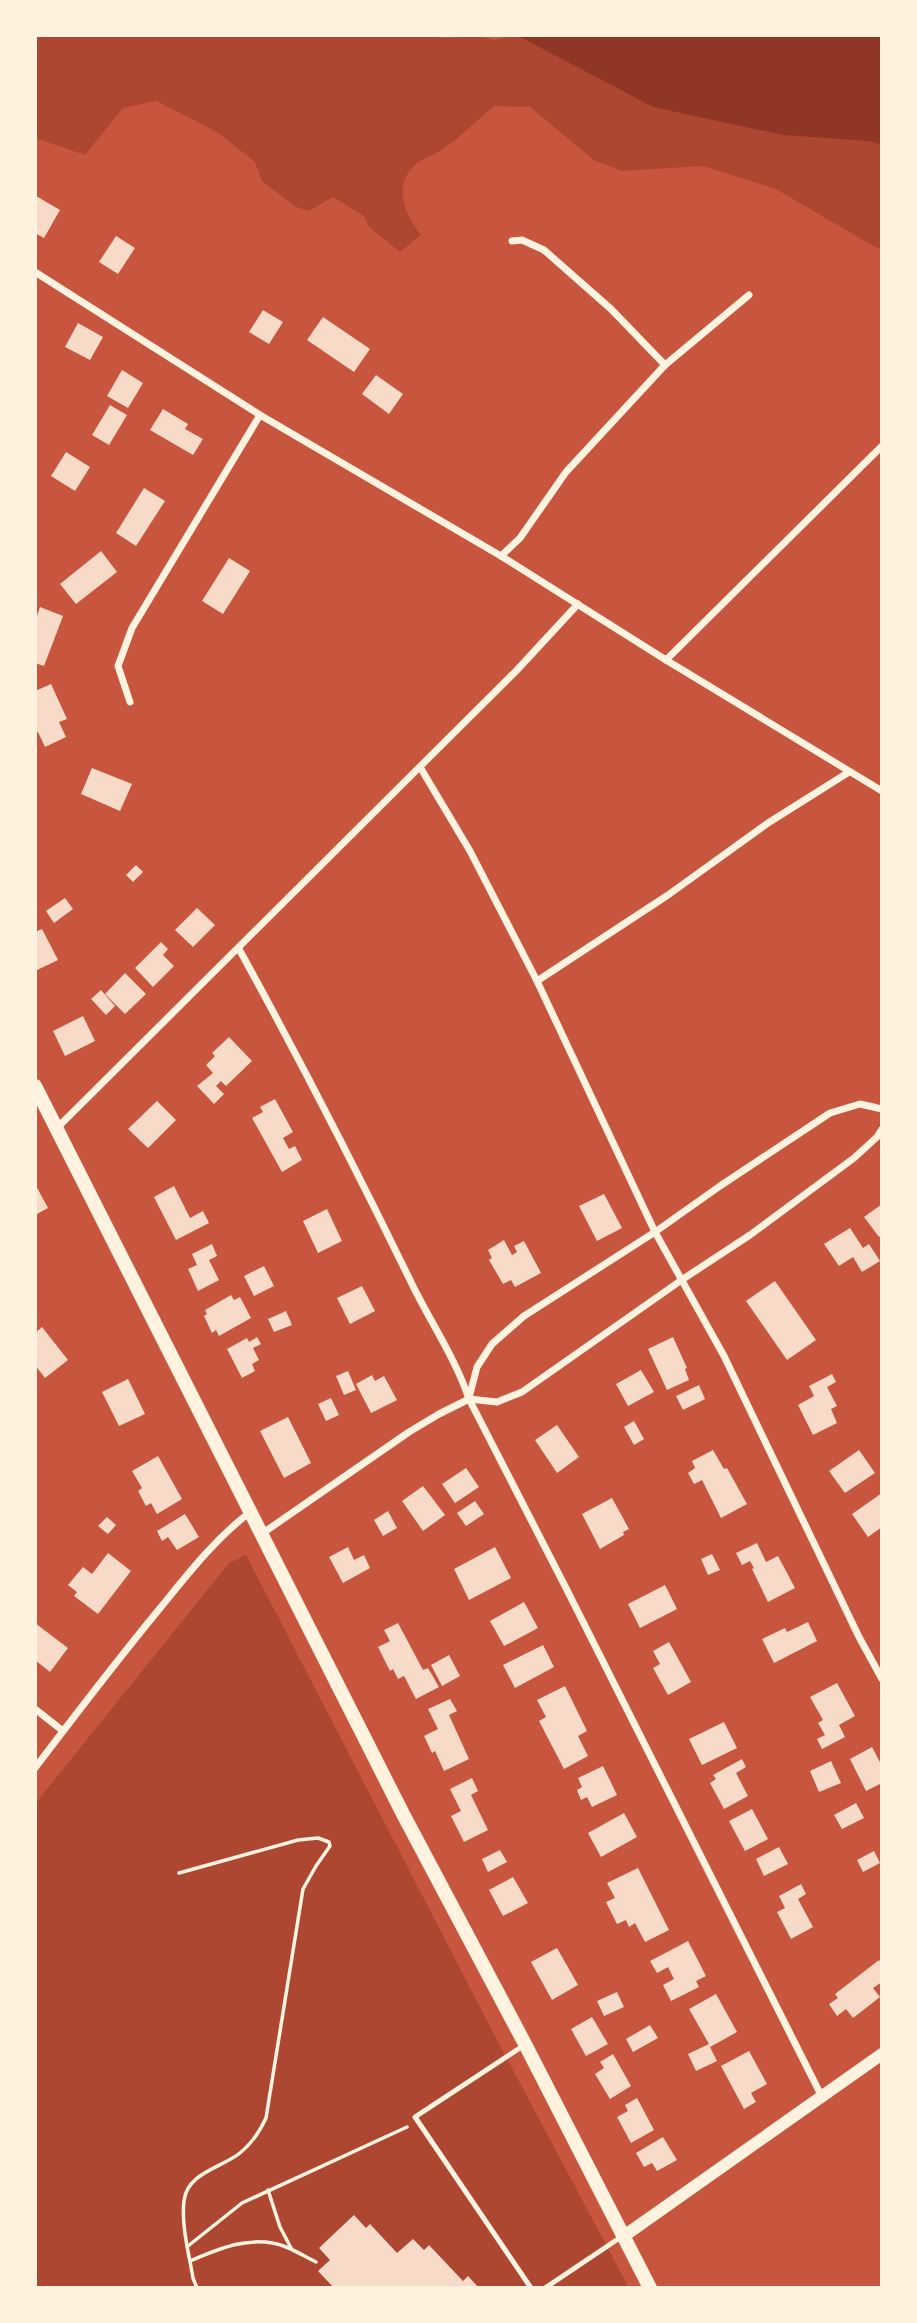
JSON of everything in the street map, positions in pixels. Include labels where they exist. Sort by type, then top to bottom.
[{"type":"main road","points":[[35,1086],[260,1535],[650,2288]]},
{"type":"street","points":[[512,241],[522,240],[544,250],[611,309],[665,365]]},
{"type":"street","points":[[35,272],[260,415],[501,556],[882,791]]},
{"type":"street","points":[[501,556],[520,538],[566,472],[665,365],[749,295]]},
{"type":"street","points":[[130,702],[118,666],[131,628],[260,415]]},
{"type":"street","points":[[666,660],[882,446]]},
{"type":"street","points":[[57,1128],[517,670],[578,604]]},
{"type":"street","points":[[420,767],[470,851],[537,981],[655,1232],[730,1368],[859,1637],[882,1679]]},
{"type":"street","points":[[537,981],[668,895],[768,823],[849,772]]},
{"type":"street","points":[[239,949],[299,1058],[423,1308],[461,1374],[469,1399],[822,2098]]},
{"type":"street","points":[[469,1399],[477,1367],[492,1344],[524,1315],[655,1232],[830,1114],[860,1104],[882,1109]]},
{"type":"street","points":[[260,1535],[409,1432],[469,1399],[497,1402],[522,1392],[750,1235],[854,1158],[882,1129]]},
{"type":"street","points":[[35,1768],[189,1573],[233,1525],[249,1513]]},
{"type":"street","points":[[35,1709],[64,1731]]},
{"type":"street","points":[[624,2236],[882,2054]]},
{"type":"lane","points":[[525,2044],[415,2117],[531,2288]]},
{"type":"lane","points":[[545,2288],[624,2236]]},
{"type":"path","points":[[179,1873],[298,1840],[318,1838],[330,1846],[303,1889],[268,2111],[260,2131],[239,2154],[189,2185],[184,2207],[188,2246],[197,2288]]},
{"type":"path","points":[[188,2246],[242,2203],[418,2122]]},
{"type":"path","points":[[268,2190],[280,2227],[292,2250]]},
{"type":"path","points":[[191,2261],[222,2247],[242,2242],[284,2246],[316,2262]]},
{"type":"shaded area","points":[[35,35],[432,35],[444,38],[479,36],[494,40],[516,35],[653,107],[882,145],[882,249],[776,189],[703,166],[622,171],[595,161],[530,107],[494,106],[450,144],[417,163],[407,174],[403,192],[406,210],[421,235],[400,252],[369,227],[364,216],[333,197],[308,211],[294,206],[262,181],[255,162],[217,132],[156,101],[123,108],[85,155],[35,138]]},
{"type":"shaded area","points":[[516,35],[882,35],[882,145],[869,141],[783,135],[653,107]]},
{"type":"shaded area","points":[[246,1555],[629,2288],[35,2288],[35,1804],[229,1563]]},
{"type":"building","points":[[36,196],[60,210],[44,238],[35,233]]},
{"type":"building","points":[[116,236],[135,248],[118,274],[99,262]]},
{"type":"building","points":[[263,310],[283,322],[269,344],[249,332]]},
{"type":"building","points":[[323,317],[370,349],[354,372],[307,340]]},
{"type":"building","points":[[78,323],[103,337],[90,360],[65,347]]},
{"type":"building","points":[[122,370],[143,383],[128,408],[107,396]]},
{"type":"building","points":[[376,375],[403,394],[389,414],[362,394]]},
{"type":"building","points":[[110,405],[127,415],[109,445],[92,435]]},
{"type":"building","points":[[163,409],[188,424],[185,429],[203,439],[193,455],[150,430]]},
{"type":"building","points":[[66,452],[90,467],[75,491],[51,476]]},
{"type":"building","points":[[144,488],[165,501],[136,546],[116,533]]},
{"type":"building","points":[[101,551],[117,572],[76,604],[60,584]]},
{"type":"building","points":[[229,558],[250,571],[223,614],[202,601]]},
{"type":"building","points":[[40,607],[63,616],[44,666],[35,663],[35,622]]},
{"type":"building","points":[[51,684],[67,719],[59,722],[66,737],[45,747],[38,732],[35,733],[35,691]]},
{"type":"building","points":[[92,768],[132,784],[120,811],[81,794]]},
{"type":"building","points":[[136,865],[143,872],[133,882],[126,875]]},
{"type":"building","points":[[65,898],[73,909],[54,923],[46,911]]},
{"type":"building","points":[[197,908],[215,925],[193,947],[175,930]]},
{"type":"building","points":[[42,929],[58,960],[35,971],[35,932]]},
{"type":"building","points":[[161,942],[168,949],[163,955],[174,966],[153,987],[135,968]]},
{"type":"building","points":[[125,973],[146,994],[125,1014],[105,994]]},
{"type":"building","points":[[101,990],[115,1006],[106,1015],[91,999]]},
{"type":"building","points":[[83,1016],[95,1041],[65,1056],[53,1031]]},
{"type":"building","points":[[229,1037],[252,1061],[226,1086],[221,1081],[216,1086],[224,1094],[214,1104],[197,1086],[213,1073],[206,1065],[215,1056],[212,1053]]},
{"type":"building","points":[[275,1099],[293,1132],[283,1138],[289,1149],[295,1146],[302,1160],[282,1172],[252,1118],[263,1112],[260,1107]]},
{"type":"building","points":[[157,1101],[176,1120],[148,1148],[128,1129]]},
{"type":"building","points":[[35,1184],[48,1208],[35,1215]]},
{"type":"building","points":[[174,1186],[190,1218],[203,1211],[209,1223],[176,1240],[154,1197]]},
{"type":"building","points":[[604,1194],[622,1228],[597,1241],[579,1206]]},
{"type":"building","points":[[882,1204],[882,1235],[879,1237],[864,1217]]},
{"type":"building","points":[[327,1209],[342,1241],[318,1253],[303,1221]]},
{"type":"building","points":[[850,1228],[863,1248],[869,1244],[880,1261],[862,1272],[853,1257],[839,1266],[824,1244]]},
{"type":"building","points":[[504,1240],[512,1255],[517,1252],[514,1246],[524,1241],[541,1273],[515,1287],[511,1280],[503,1284],[489,1260],[492,1258],[488,1250]]},
{"type":"building","points":[[212,1244],[217,1256],[209,1260],[219,1280],[198,1291],[188,1269],[197,1265],[192,1254]]},
{"type":"building","points":[[264,1266],[274,1286],[254,1296],[244,1276]]},
{"type":"building","points":[[775,1281],[816,1340],[787,1360],[746,1301]]},
{"type":"building","points":[[362,1286],[375,1311],[350,1324],[337,1298]]},
{"type":"building","points":[[231,1295],[234,1300],[240,1297],[251,1318],[219,1336],[216,1330],[212,1333],[204,1316],[207,1314],[205,1310]]},
{"type":"building","points":[[286,1311],[292,1325],[274,1332],[268,1319]]},
{"type":"building","points":[[42,1327],[68,1360],[45,1378],[35,1365],[35,1333]]},
{"type":"building","points":[[257,1337],[261,1344],[253,1348],[259,1360],[252,1364],[255,1371],[242,1378],[227,1349],[247,1338],[249,1342]]},
{"type":"building","points":[[673,1337],[687,1368],[685,1369],[689,1380],[667,1390],[648,1349]]},
{"type":"building","points":[[641,1370],[654,1392],[628,1406],[616,1384]]},
{"type":"building","points":[[348,1371],[356,1390],[344,1395],[336,1376]]},
{"type":"building","points":[[832,1374],[836,1382],[827,1387],[837,1406],[831,1409],[837,1423],[813,1435],[798,1405],[814,1396],[809,1386]]},
{"type":"building","points":[[372,1375],[375,1381],[384,1376],[397,1400],[371,1413],[356,1384]]},
{"type":"building","points":[[128,1379],[145,1414],[119,1426],[102,1392]]},
{"type":"building","points":[[699,1385],[705,1399],[683,1410],[676,1396]]},
{"type":"building","points":[[331,1398],[339,1415],[326,1421],[318,1404]]},
{"type":"building","points":[[288,1417],[311,1463],[284,1478],[260,1431]]},
{"type":"building","points":[[634,1421],[644,1439],[634,1445],[624,1427]]},
{"type":"building","points":[[557,1425],[579,1457],[557,1473],[535,1440]]},
{"type":"building","points":[[713,1450],[724,1469],[727,1468],[747,1504],[721,1518],[702,1480],[694,1484],[688,1473],[695,1468],[692,1461]]},
{"type":"building","points":[[859,1450],[875,1473],[845,1493],[829,1471]]},
{"type":"building","points":[[158,1456],[182,1499],[157,1514],[151,1503],[146,1506],[138,1491],[142,1488],[132,1471]]},
{"type":"building","points":[[466,1468],[479,1487],[455,1503],[442,1484]]},
{"type":"building","points":[[423,1486],[445,1515],[423,1531],[402,1501]]},
{"type":"building","points":[[882,1493],[882,1527],[868,1537],[852,1514]]},
{"type":"building","points":[[612,1498],[629,1529],[623,1532],[624,1535],[600,1549],[582,1514]]},
{"type":"building","points":[[475,1501],[484,1514],[466,1526],[457,1513]]},
{"type":"building","points":[[388,1511],[397,1528],[383,1536],[374,1520]]},
{"type":"building","points":[[185,1514],[199,1537],[177,1550],[168,1537],[162,1541],[157,1531]]},
{"type":"building","points":[[107,1517],[116,1525],[108,1534],[98,1526]]},
{"type":"building","points":[[757,1543],[766,1562],[778,1556],[795,1588],[768,1602],[750,1561],[742,1565],[736,1553]]},
{"type":"building","points":[[348,1547],[354,1560],[364,1555],[370,1568],[343,1583],[329,1557]]},
{"type":"building","points":[[495,1547],[511,1578],[469,1600],[454,1569]]},
{"type":"building","points":[[108,1553],[131,1571],[98,1614],[74,1596],[77,1592],[68,1585],[83,1567],[92,1574]]},
{"type":"building","points":[[712,1554],[720,1570],[708,1575],[701,1559]]},
{"type":"building","points":[[665,1585],[677,1609],[640,1628],[628,1604]]},
{"type":"building","points":[[524,1602],[538,1628],[504,1646],[490,1621]]},
{"type":"building","points":[[808,1622],[817,1641],[774,1663],[762,1639],[785,1628],[787,1632]]},
{"type":"building","points":[[35,1623],[68,1648],[50,1672],[35,1660]]},
{"type":"building","points":[[398,1623],[423,1670],[428,1668],[439,1687],[416,1699],[404,1676],[398,1679],[393,1669],[390,1671],[378,1647],[390,1641],[384,1630]]},
{"type":"building","points":[[669,1642],[691,1682],[668,1695],[653,1668],[660,1664],[653,1651]]},
{"type":"building","points":[[543,1645],[554,1667],[515,1688],[503,1665]]},
{"type":"building","points":[[449,1655],[460,1676],[442,1686],[431,1665]]},
{"type":"building","points":[[837,1683],[855,1716],[839,1725],[845,1737],[822,1749],[817,1739],[825,1735],[818,1723],[823,1720],[810,1697]]},
{"type":"building","points":[[565,1686],[587,1731],[578,1736],[588,1756],[564,1769],[539,1721],[546,1717],[537,1700]]},
{"type":"building","points":[[450,1699],[457,1711],[449,1715],[469,1759],[444,1771],[435,1751],[432,1753],[424,1736],[438,1729],[428,1709]]},
{"type":"building","points":[[724,1722],[737,1748],[702,1765],[689,1739]]},
{"type":"building","points":[[872,1747],[882,1766],[882,1783],[866,1791],[850,1759]]},
{"type":"building","points":[[742,1759],[746,1767],[736,1773],[748,1796],[724,1809],[710,1783],[716,1779],[713,1775]]},
{"type":"building","points":[[831,1761],[841,1783],[819,1792],[810,1771]]},
{"type":"building","points":[[603,1766],[617,1795],[592,1807],[587,1797],[581,1800],[577,1790],[582,1787],[578,1778]]},
{"type":"building","points":[[472,1778],[478,1791],[471,1795],[488,1830],[464,1842],[451,1816],[461,1811],[450,1789]]},
{"type":"building","points":[[856,1803],[864,1818],[842,1829],[834,1815]]},
{"type":"building","points":[[752,1809],[768,1839],[745,1851],[729,1821]]},
{"type":"building","points":[[624,1813],[637,1837],[601,1857],[588,1833]]},
{"type":"building","points":[[779,1847],[788,1864],[764,1876],[756,1859]]},
{"type":"building","points":[[500,1850],[507,1862],[488,1872],[482,1859]]},
{"type":"building","points":[[874,1851],[880,1863],[863,1872],[857,1860]]},
{"type":"building","points":[[638,1868],[669,1930],[645,1942],[635,1923],[629,1927],[626,1920],[617,1924],[606,1902],[615,1898],[607,1883]]},
{"type":"building","points":[[513,1877],[528,1903],[503,1916],[489,1890]]},
{"type":"building","points":[[801,1884],[806,1894],[798,1899],[813,1927],[791,1939],[777,1912],[785,1908],[779,1896]]},
{"type":"building","points":[[688,1941],[706,1976],[696,1981],[699,1987],[671,2001],[663,1985],[674,1979],[668,1967],[657,1973],[650,1961]]},
{"type":"building","points":[[557,1948],[578,1985],[552,2000],[531,1962]]},
{"type":"building","points":[[879,1960],[882,1964],[882,1982],[873,1988],[880,1997],[853,2018],[846,2009],[837,2016],[829,2004],[838,1998],[835,1994]]},
{"type":"building","points":[[617,1992],[624,2007],[604,2016],[597,2001]]},
{"type":"building","points":[[716,1994],[737,2032],[710,2047],[717,2061],[696,2071],[688,2054],[709,2044],[689,2009]]},
{"type":"building","points":[[592,2017],[608,2044],[586,2056],[571,2029]]},
{"type":"building","points":[[650,2025],[658,2038],[633,2052],[626,2039]]},
{"type":"building","points":[[749,2051],[767,2084],[751,2093],[756,2102],[744,2109],[721,2066]]},
{"type":"building","points":[[613,2054],[631,2086],[610,2099],[595,2074],[604,2068],[600,2062]]},
{"type":"building","points":[[637,2098],[654,2130],[631,2143],[617,2117],[628,2111],[625,2105]]},
{"type":"building","points":[[663,2137],[677,2160],[657,2171],[652,2163],[644,2167],[636,2153]]},
{"type":"building","points":[[354,2215],[366,2228],[370,2224],[397,2253],[413,2239],[424,2250],[429,2245],[463,2281],[468,2276],[479,2288],[334,2288],[318,2271],[330,2260],[319,2248]]}]
